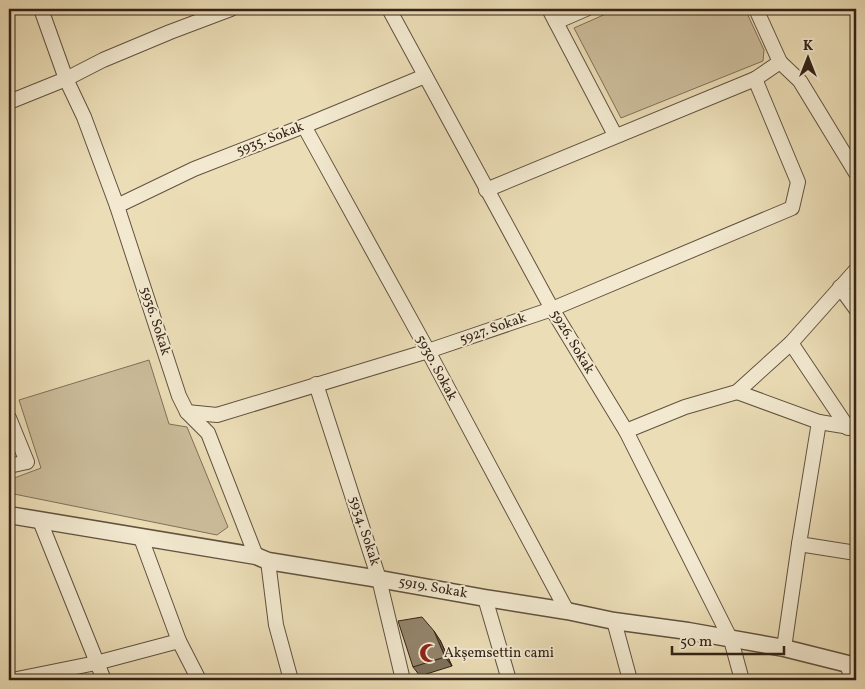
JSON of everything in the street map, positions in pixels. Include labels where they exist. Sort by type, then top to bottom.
[{"type":"street","name":"5936. Sokak","points":[[41,9],[66,79],[84,117],[117,206],[179,396],[187,412],[208,432],[262,559],[290,680]]},
{"type":"street","points":[[9,102],[66,79],[103,60],[231,9]]},
{"type":"street","name":"5926. Sokak","points":[[389,9],[552,308],[626,431],[731,640],[742,680]]},
{"type":"street","points":[[549,9],[615,136]]},
{"type":"street","points":[[556,22],[586,9]]},
{"type":"street","points":[[756,9],[780,62],[800,81],[856,173]]},
{"type":"street","points":[[486,190],[755,79],[780,62]]},
{"type":"street","name":"5935. Sokak","points":[[117,206],[194,169],[426,76]]},
{"type":"street","name":"5927. Sokak","points":[[187,412],[217,415],[428,351],[552,308],[792,208],[798,182],[755,79]]},
{"type":"street","name":"5930. Sokak","points":[[304,126],[428,351],[567,611]]},
{"type":"street","points":[[626,431],[685,408],[737,392],[791,343],[856,270]]},
{"type":"street","points":[[840,287],[856,309]]},
{"type":"street","points":[[791,343],[852,428]]},
{"type":"street","name":"5934. Sokak","points":[[316,384],[379,578],[403,680]]},
{"type":"street","points":[[737,392],[820,422],[852,428]]},
{"type":"street","points":[[9,418],[27,462],[9,466]]},
{"type":"street","points":[[784,648],[799,544],[820,422]]},
{"type":"street","name":"5919. Sokak","points":[[9,515],[379,578],[614,621],[688,631],[784,648],[852,665]]},
{"type":"street","points":[[40,521],[104,680]]},
{"type":"street","points":[[140,538],[179,641],[199,680]]},
{"type":"street","points":[[799,544],[856,553]]},
{"type":"street","points":[[485,598],[509,680]]},
{"type":"street","points":[[614,621],[630,680]]},
{"type":"street","points":[[12,680],[96,663],[179,641]]},
{"type":"street","points":[[852,665],[852,680]]},
{"type":"shaded area","points":[[617,9],[745,9],[764,50],[763,61],[621,118],[574,28]]},
{"type":"shaded area","points":[[149,360],[169,424],[187,427],[228,527],[217,535],[9,493],[9,480],[41,468],[19,400]]},
{"type":"building","name":"Akşemsettin cami","points":[[422,617],[434,631],[445,657],[413,667],[398,621]]},
{"type":"place","name":"Akşemsettin cami","points":[[429,653]]}]
